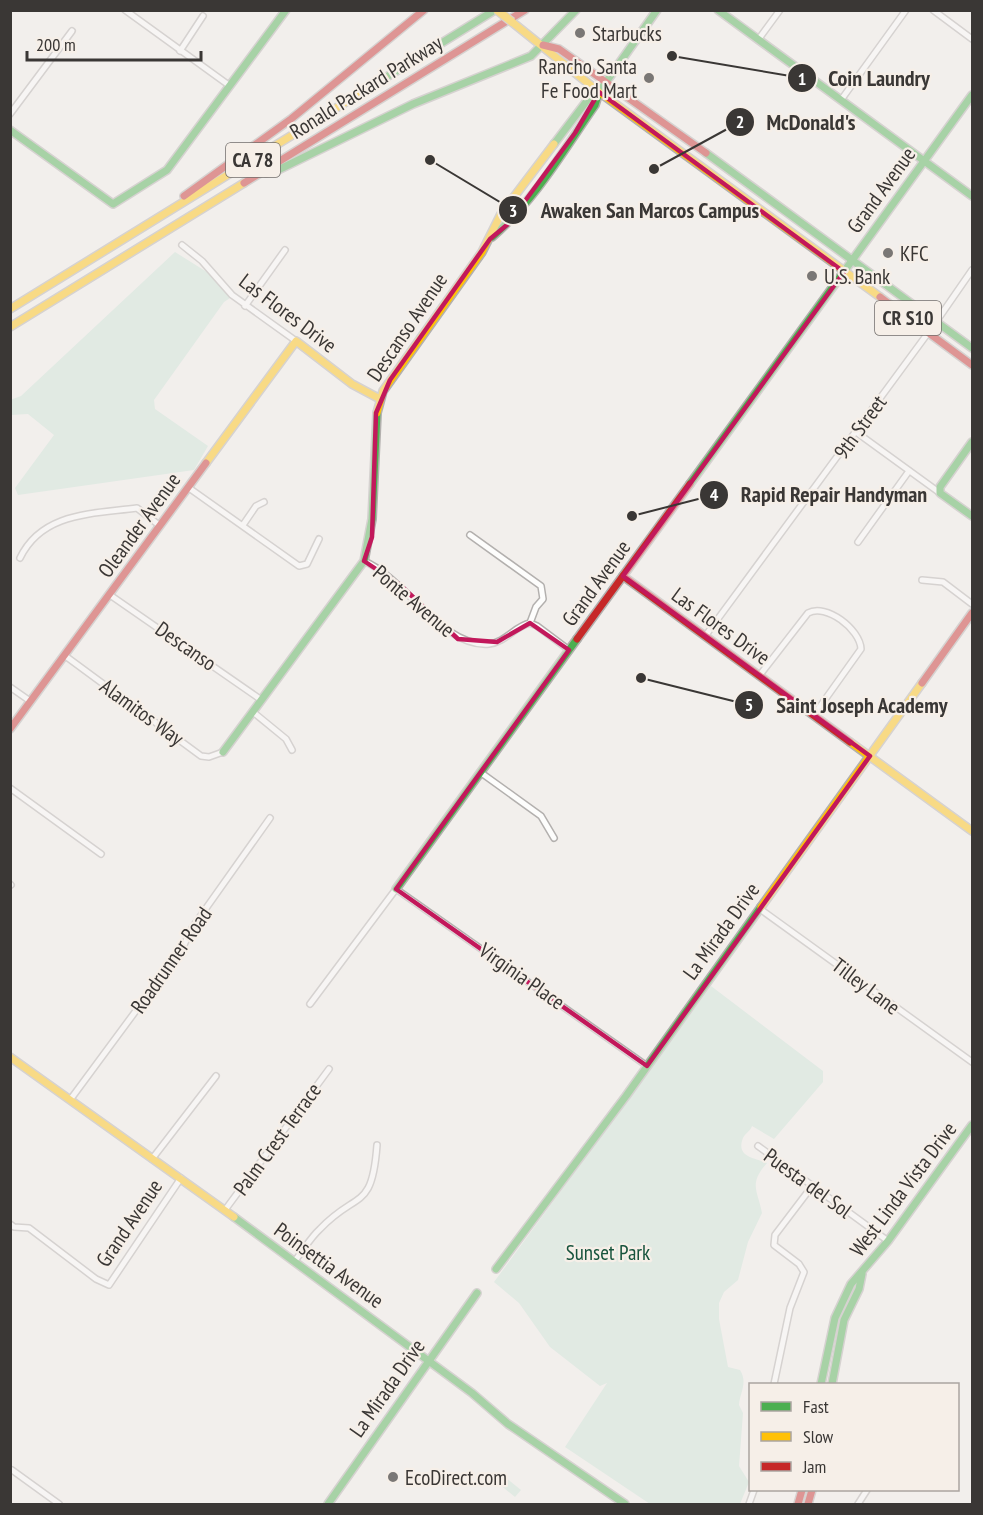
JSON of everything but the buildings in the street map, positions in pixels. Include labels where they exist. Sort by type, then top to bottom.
[{"type":"main road","points":[[10,130],[114,204],[167,170],[285,10]]},
{"type":"main road","points":[[129,236],[291,119],[424,10]]},
{"type":"main road","name":"Ronald Packard Parkway","points":[[10,309],[496,10]]},
{"type":"main road","name":"CR S10","points":[[496,10],[543,45],[560,63],[972,365]]},
{"type":"main road","name":"Ronald Packard Parkway","points":[[10,327],[525,10]]},
{"type":"main road","points":[[258,174],[278,170],[413,104],[531,56],[576,10]]},
{"type":"main road","name":"Descanso Avenue","points":[[223,752],[364,561],[372,537],[376,413],[380,399],[490,239],[501,214],[589,98],[599,92],[657,10]]},
{"type":"main road","points":[[718,10],[972,196]]},
{"type":"main road","name":"CR S10","points":[[543,45],[559,49],[607,81],[972,348]]},
{"type":"main road","points":[[490,239],[508,224],[522,206],[595,105],[599,92]]},
{"type":"main road","name":"Grand Avenue","points":[[396,889],[972,95]]},
{"type":"main road","points":[[772,219],[776,216],[795,220]]},
{"type":"main road","name":"Las Flores Drive","points":[[296,341],[352,384],[380,399]]},
{"type":"main road","name":"Oleander Avenue","points":[[10,729],[296,341]]},
{"type":"main road","points":[[972,442],[940,487],[940,493],[972,516]]},
{"type":"main road","name":"Las Flores Drive","points":[[623,576],[972,831]]},
{"type":"main road","name":"La Mirada Drive","points":[[496,1269],[647,1066],[972,613]]},
{"type":"main road","name":"Poinsettia Avenue","points":[[10,1057],[225,1210],[430,1362],[508,1424],[625,1504]]},
{"type":"main road","name":"West Linda Vista Drive","points":[[821,1383],[835,1318],[851,1284],[862,1274],[888,1241],[972,1125]]},
{"type":"main road","name":"West Linda Vista Drive","points":[[832,1383],[844,1320],[862,1274]]},
{"type":"main road","name":"La Mirada Drive","points":[[328,1504],[477,1293]]},
{"type":"street","points":[[125,10],[230,86]]},
{"type":"street","points":[[758,40],[780,10]]},
{"type":"street","points":[[841,100],[906,10]]},
{"type":"street","points":[[933,10],[972,39]]},
{"type":"street","points":[[180,51],[203,16]]},
{"type":"street","points":[[10,114],[72,31]]},
{"type":"street","name":"Las Flores Drive","points":[[182,245],[202,261],[245,306],[296,341]]},
{"type":"street","points":[[245,306],[285,250]]},
{"type":"street","points":[[936,322],[972,270]]},
{"type":"street","name":"9th Street","points":[[706,635],[928,333]]},
{"type":"street","points":[[856,432],[940,493]]},
{"type":"street","points":[[858,542],[909,471]]},
{"type":"street","points":[[189,488],[299,566],[307,564],[319,539]]},
{"type":"street","points":[[243,525],[256,506],[264,502]]},
{"type":"street","points":[[20,558],[31,539],[44,528],[69,517],[137,508],[159,525]]},
{"type":"street","points":[[470,536],[538,584],[544,592],[543,599],[536,607],[530,623],[569,650]]},
{"type":"street","name":"Ponte Avenue","points":[[364,561],[400,585],[458,639],[474,644],[497,642],[530,623]]},
{"type":"street","points":[[922,580],[943,582],[972,604]]},
{"type":"street","name":"Descanso","points":[[110,595],[260,699]]},
{"type":"street","points":[[759,676],[808,613],[814,610],[824,611],[845,624],[858,636],[861,649],[814,715]]},
{"type":"street","name":"Alamitos Way","points":[[64,655],[201,756],[209,757],[223,752]]},
{"type":"street","points":[[10,687],[30,701]]},
{"type":"street","points":[[253,712],[286,740],[292,750]]},
{"type":"street","points":[[480,772],[541,816],[554,838]]},
{"type":"street","points":[[10,788],[101,854]]},
{"type":"street","name":"Roadrunner Road","points":[[70,1100],[183,947],[192,928],[270,818]]},
{"type":"street","name":"Grand Avenue","points":[[310,1004],[396,889]]},
{"type":"street","name":"Virginia Place","points":[[396,889],[647,1066]]},
{"type":"street","name":"Tilley Lane","points":[[760,909],[972,1062]]},
{"type":"street","name":"Palm Crest Terrace","points":[[225,1210],[329,1069]]},
{"type":"street","points":[[152,1159],[216,1076]]},
{"type":"street","points":[[294,1262],[320,1229],[356,1204],[370,1188],[375,1174],[377,1145]]},
{"type":"street","name":"Puesta del Sol","points":[[758,1146],[888,1241]]},
{"type":"street","name":"Grand Avenue","points":[[12,1226],[29,1228],[96,1279],[109,1285],[181,1178]]},
{"type":"street","points":[[774,1383],[787,1317],[804,1272],[799,1264],[774,1245],[775,1235],[813,1185]]},
{"type":"street","points":[[12,1470],[59,1504]]},
{"type":"street","points":[[858,1504],[866,1491]]},
{"type":"highlighted area","points":[[599,92],[844,272],[623,576],[870,756],[647,1066],[396,889],[569,650],[530,623],[497,642],[458,639],[400,585],[364,561],[372,537],[376,413],[390,380],[490,239],[508,224],[575,133]]},
{"type":"green space","points":[[175,252],[218,279],[236,294],[224,302],[154,400],[155,409],[208,446],[194,470],[18,495],[15,488],[54,435],[28,414],[11,415],[10,400],[21,396]]},
{"type":"green space","name":"Sunset Park","points":[[711,986],[823,1071],[823,1082],[774,1139],[752,1126],[745,1134],[741,1145],[742,1150],[748,1156],[767,1163],[756,1182],[762,1213],[748,1242],[738,1280],[724,1292],[719,1303],[719,1319],[728,1367],[740,1370],[743,1379],[739,1405],[743,1413],[739,1466],[749,1482],[740,1504],[650,1504],[565,1447],[607,1383],[600,1386],[550,1347],[519,1303],[494,1282]]},
{"type":"green space","points":[[505,1477],[521,1490],[515,1497],[499,1484]]},
{"type":"traffic: fast","points":[[10,130],[113,204],[167,170],[286,10]]},
{"type":"traffic: fast","points":[[385,78],[495,10]]},
{"type":"traffic: fast","points":[[266,173],[278,170],[413,104],[531,56],[576,10]]},
{"type":"traffic: fast","points":[[554,144],[589,98],[599,92],[657,10]]},
{"type":"traffic: fast","points":[[718,10],[972,196]]},
{"type":"traffic: fast","points":[[492,237],[522,207],[548,174],[595,105],[599,92]]},
{"type":"traffic: fast","points":[[690,484],[972,95]]},
{"type":"traffic: fast","points":[[706,153],[972,348]]},
{"type":"traffic: fast","points":[[223,752],[364,561],[372,519],[377,413]]},
{"type":"traffic: fast","points":[[972,442],[940,487],[940,493],[972,516]]},
{"type":"traffic: fast","points":[[396,889],[577,639]]},
{"type":"traffic: fast","points":[[496,1269],[626,1096],[761,907]]},
{"type":"traffic: fast","points":[[821,1383],[835,1318],[851,1284],[888,1241],[972,1125]]},
{"type":"traffic: fast","points":[[234,1217],[472,1393],[508,1424],[625,1504]]},
{"type":"traffic: fast","points":[[832,1383],[844,1320],[859,1289],[862,1274]]},
{"type":"traffic: fast","points":[[328,1504],[477,1293]]},
{"type":"traffic: slow","points":[[497,10],[512,22]]},
{"type":"traffic: slow","points":[[512,22],[599,92],[880,297]]},
{"type":"traffic: slow","points":[[10,309],[385,78]]},
{"type":"traffic: slow","points":[[377,413],[383,391],[482,252],[501,214],[554,144]]},
{"type":"traffic: slow","points":[[10,327],[244,183]]},
{"type":"traffic: slow","points":[[206,463],[296,341],[352,384],[380,399]]},
{"type":"traffic: slow","points":[[761,907],[922,683]]},
{"type":"traffic: slow","points":[[850,742],[972,831]]},
{"type":"traffic: slow","points":[[10,1057],[234,1217]]},
{"type":"traffic: jam","points":[[184,196],[291,119],[424,10]]},
{"type":"traffic: jam","points":[[244,183],[525,10]]},
{"type":"traffic: jam","points":[[543,45],[559,49],[706,153]]},
{"type":"traffic: jam","points":[[880,297],[972,365]]},
{"type":"traffic: jam","points":[[10,729],[206,463]]},
{"type":"traffic: jam","points":[[577,639],[690,484]]},
{"type":"traffic: jam","points":[[623,576],[850,742]]},
{"type":"traffic: jam","points":[[922,683],[972,613]]},
{"type":"traffic: jam","points":[[798,1504],[802,1491]]},
{"type":"traffic: jam","points":[[808,1504],[812,1491]]},
{"type":"place","name":"Starbucks","points":[[580,33]]},
{"type":"place","name":"Coin Laundry","points":[[672,56]]},
{"type":"place","name":"Rancho Santa Fe Food Mart","points":[[649,78]]},
{"type":"place","name":"Awaken San Marcos Campus","points":[[430,160]]},
{"type":"place","name":"McDonald's","points":[[654,169]]},
{"type":"place","name":"KFC","points":[[888,253]]},
{"type":"place","name":"U.S. Bank","points":[[812,276]]},
{"type":"place","name":"Rapid Repair Handyman","points":[[632,516]]},
{"type":"place","name":"Saint Joseph Academy","points":[[641,678]]},
{"type":"place","name":"EcoDirect.com","points":[[393,1477]]}]
